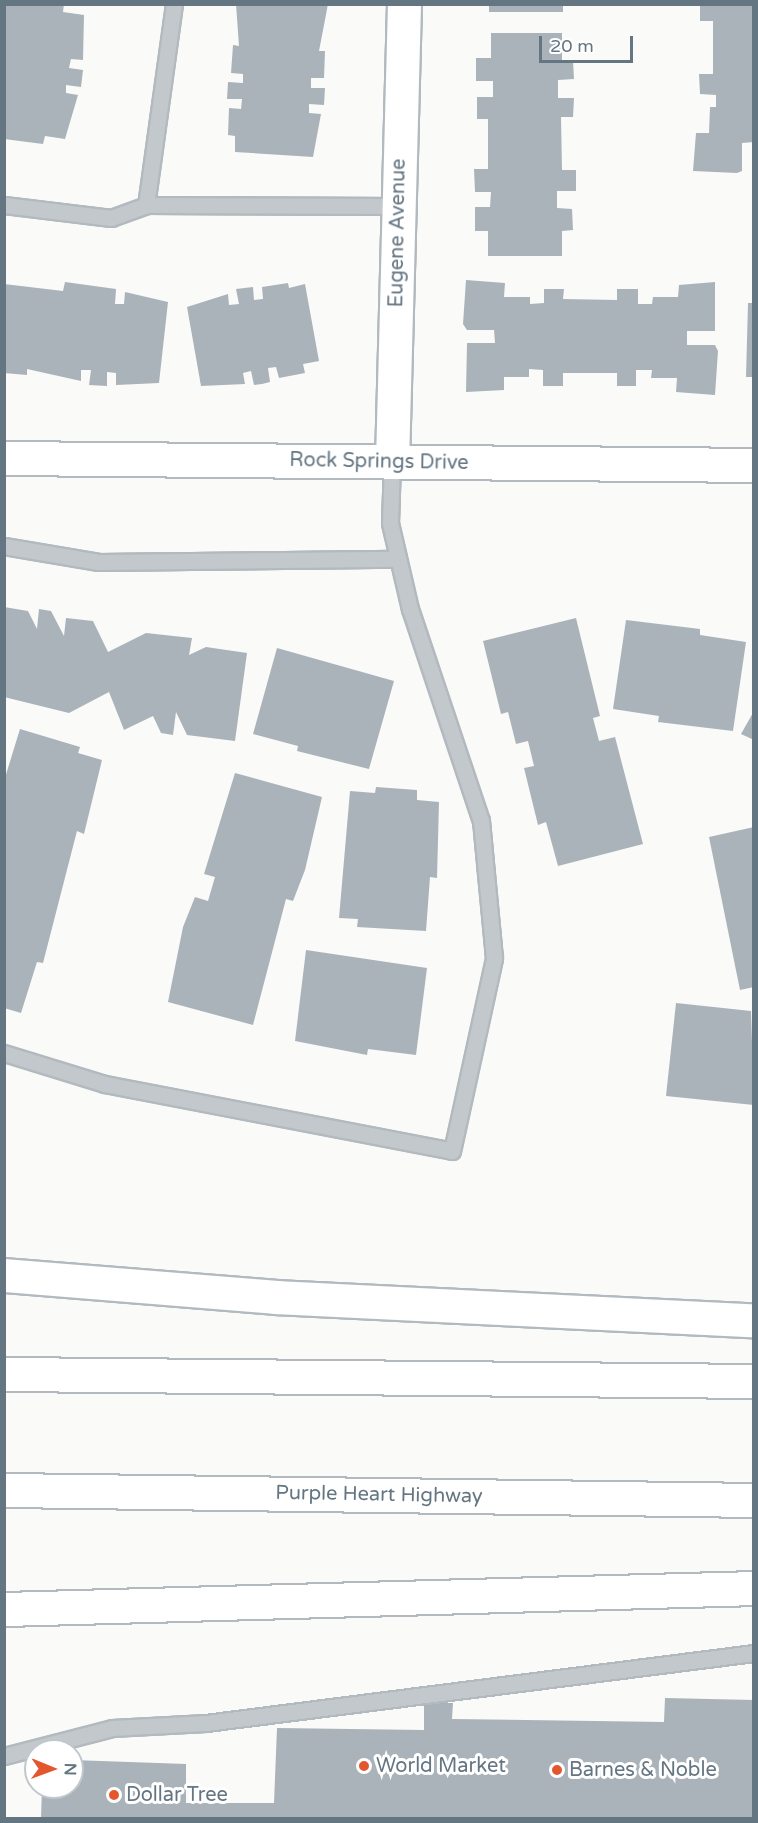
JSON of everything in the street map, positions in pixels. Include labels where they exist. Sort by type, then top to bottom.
[{"type":"main road","name":"Eugene Avenue","points":[[392,462],[404,4]]},
{"type":"main road","name":"Rock Springs Drive","points":[[4,458],[753,465]]},
{"type":"main road","points":[[4,1275],[346,1301],[753,1320]]},
{"type":"main road","points":[[4,1374],[753,1381]]},
{"type":"main road","name":"Purple Heart Highway","points":[[4,1490],[753,1500]]},
{"type":"main road","points":[[4,1609],[753,1588]]},
{"type":"lane","points":[[146,205],[174,4]]},
{"type":"lane","points":[[4,205],[111,218],[146,205],[398,206]]},
{"type":"lane","points":[[4,1053],[105,1084],[452,1151],[494,958],[481,821],[410,609],[390,523],[392,462]]},
{"type":"lane","points":[[4,546],[99,562],[398,559]]},
{"type":"lane","points":[[4,1756],[112,1728],[206,1723],[753,1653]]},
{"type":"building","points":[[4,4],[64,4],[63,12],[84,15],[83,60],[71,59],[69,68],[83,70],[81,87],[66,85],[66,93],[78,95],[65,139],[45,136],[43,144],[4,139]]},
{"type":"building","points":[[236,4],[328,4],[319,51],[325,51],[324,78],[311,78],[311,88],[325,88],[324,105],[309,104],[309,113],[321,114],[313,157],[235,152],[235,136],[228,135],[229,108],[241,109],[242,99],[227,99],[228,82],[243,83],[243,74],[231,73],[233,45],[239,46]]},
{"type":"building","points":[[489,4],[563,4],[563,12],[489,12]]},
{"type":"building","points":[[700,4],[754,4],[754,142],[742,143],[742,171],[737,173],[693,171],[696,133],[709,133],[710,107],[716,107],[716,95],[700,94],[699,74],[713,74],[713,21],[700,21]]},
{"type":"building","points":[[491,33],[562,33],[562,60],[573,60],[574,79],[558,80],[558,98],[574,98],[573,117],[561,117],[562,170],[576,170],[576,191],[557,191],[557,208],[572,209],[573,230],[562,231],[562,256],[488,256],[488,231],[475,231],[475,207],[490,207],[491,192],[475,192],[474,169],[488,169],[488,119],[477,119],[477,97],[493,97],[493,81],[476,81],[476,58],[491,58]]},
{"type":"building","points":[[466,280],[505,283],[504,297],[530,297],[530,304],[544,303],[544,289],[564,289],[563,299],[617,300],[617,289],[638,289],[638,304],[652,304],[653,297],[678,297],[679,285],[715,282],[715,331],[687,331],[687,345],[715,345],[718,351],[715,395],[676,392],[677,378],[651,378],[652,370],[636,370],[636,386],[617,386],[617,373],[563,373],[563,386],[543,386],[543,370],[529,369],[529,377],[504,377],[504,390],[466,392],[467,343],[495,343],[494,330],[467,330],[463,324]]},
{"type":"building","points":[[65,282],[116,289],[115,304],[124,304],[125,292],[168,302],[159,383],[116,385],[116,373],[107,372],[107,386],[89,385],[91,370],[81,370],[81,381],[27,369],[27,375],[4,373],[4,284],[63,291]]},
{"type":"building","points":[[288,283],[289,288],[305,284],[319,361],[303,364],[305,373],[279,378],[276,367],[268,368],[270,382],[262,384],[254,385],[251,371],[243,373],[245,384],[201,386],[187,307],[228,294],[229,305],[239,304],[236,289],[253,287],[254,300],[263,299],[262,287]]},
{"type":"building","points":[[748,303],[754,303],[754,377],[746,377]]},
{"type":"building","points":[[4,607],[28,611],[37,629],[39,609],[51,611],[64,636],[66,618],[93,621],[108,652],[146,633],[192,638],[189,655],[206,647],[247,653],[235,741],[187,735],[176,712],[173,735],[161,733],[153,716],[124,730],[109,692],[69,713],[4,697]]},
{"type":"building","points":[[576,618],[600,716],[593,718],[599,741],[615,737],[643,844],[558,866],[546,822],[538,825],[524,768],[534,766],[528,741],[516,744],[508,712],[501,714],[483,641]]},
{"type":"building","points":[[626,620],[700,629],[700,635],[746,642],[733,731],[658,722],[659,716],[613,709]]},
{"type":"building","points":[[277,648],[394,681],[369,769],[297,751],[298,746],[253,734]]},
{"type":"building","points":[[754,711],[754,740],[741,734]]},
{"type":"building","points":[[20,729],[80,747],[78,753],[102,760],[84,834],[77,831],[43,963],[37,962],[21,1013],[4,1008],[4,781]]},
{"type":"building","points":[[235,773],[322,797],[305,870],[293,901],[286,899],[253,1025],[168,1002],[183,927],[195,897],[208,901],[215,877],[204,874]]},
{"type":"building","points":[[376,787],[417,790],[417,800],[439,802],[437,878],[430,877],[426,931],[357,927],[358,919],[339,918],[350,791],[375,793]]},
{"type":"building","points":[[754,827],[754,987],[740,990],[709,837]]},
{"type":"building","points":[[306,950],[427,968],[416,1055],[368,1049],[367,1055],[295,1041]]},
{"type":"building","points":[[676,1003],[751,1011],[754,1105],[666,1096]]},
{"type":"building","points":[[665,1698],[754,1700],[754,1818],[41,1818],[42,1799],[84,1799],[84,1760],[186,1764],[186,1803],[274,1803],[277,1728],[424,1730],[424,1703],[453,1703],[452,1719],[664,1722]]},
{"type":"place","name":"World Market","points":[[364,1766]]},
{"type":"place","name":"Barnes & Noble","points":[[557,1770]]},
{"type":"place","name":"Dollar Tree","points":[[114,1795]]}]
